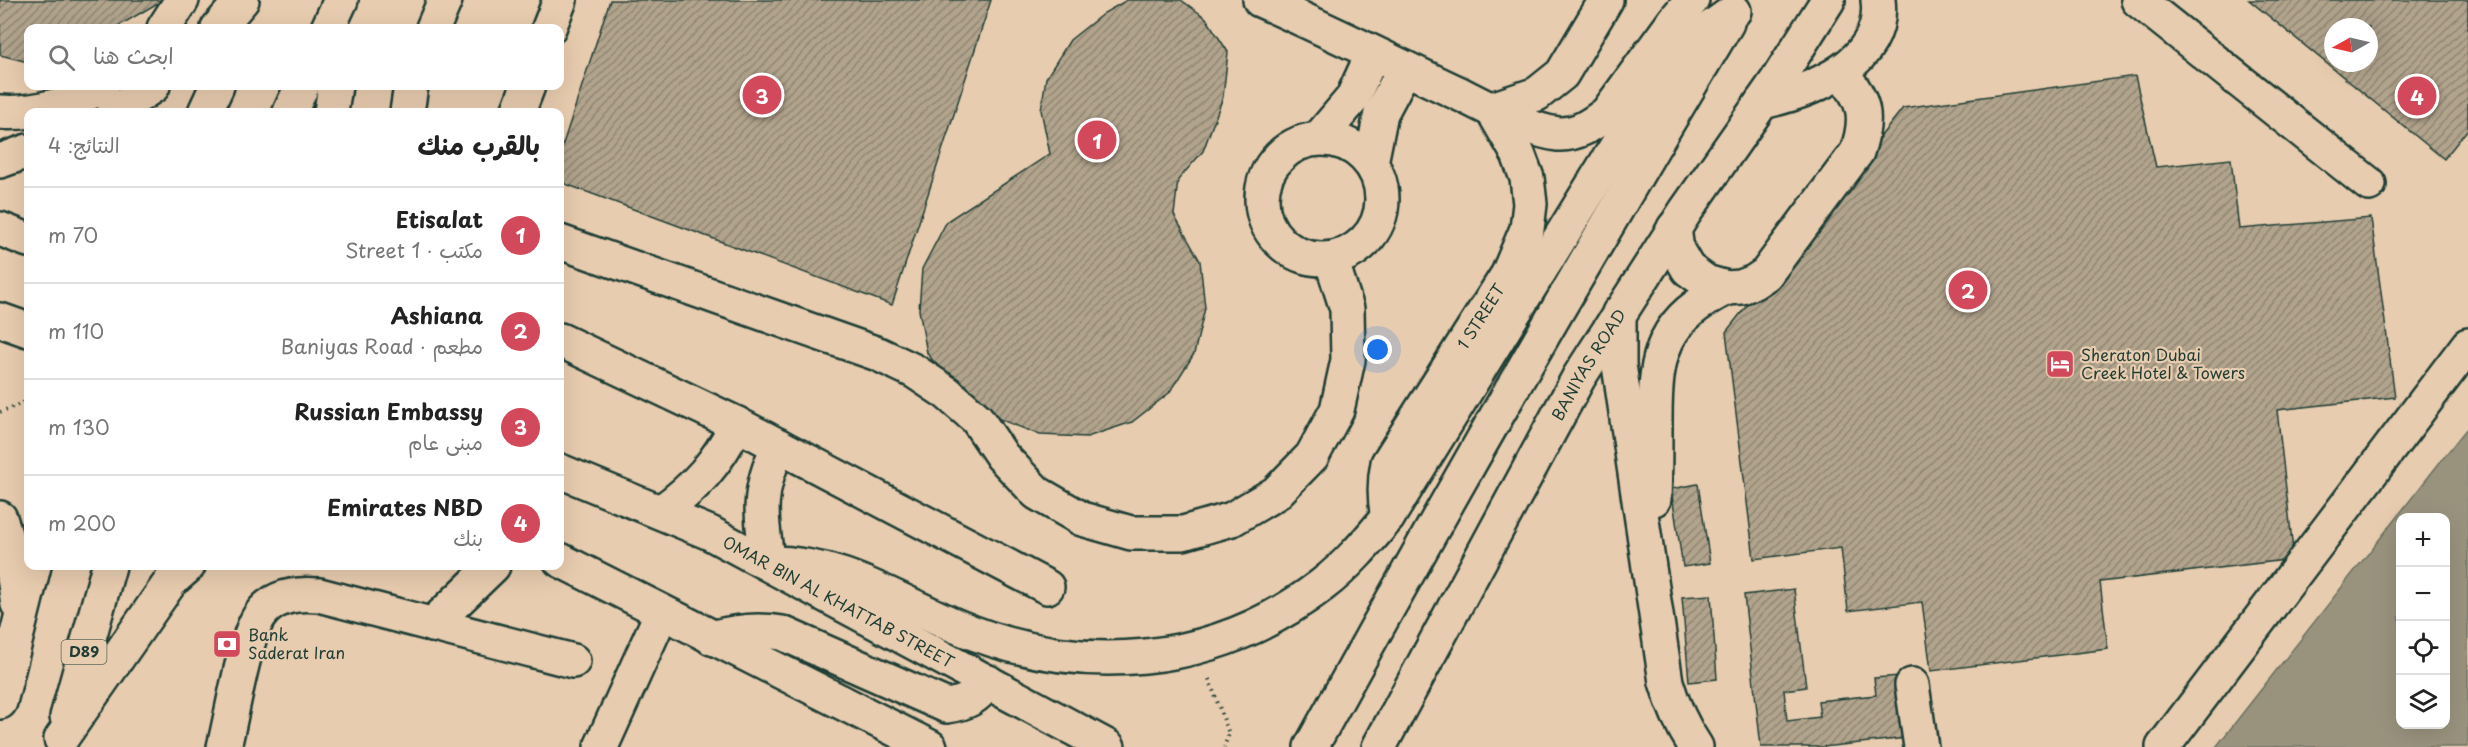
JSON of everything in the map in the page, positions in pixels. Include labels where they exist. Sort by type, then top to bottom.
[{"type":"main road","points":[[167,24],[182,0]]},
{"type":"main road","points":[[221,24],[242,0]]},
{"type":"main road","points":[[245,24],[255,0]]},
{"type":"main road","points":[[330,24],[341,0]]},
{"type":"main road","points":[[348,24],[353,0]]},
{"type":"main road","points":[[434,24],[445,0]]},
{"type":"main road","points":[[551,24],[560,0]]},
{"type":"main road","points":[[1260,0],[1492,110],[1540,130],[1559,134],[1577,131],[1593,124],[1607,113],[1692,0]]},
{"type":"main road","points":[[1492,110],[1537,93],[1562,74],[1606,0]]},
{"type":"main road","name":"BANIYAS ROAD","points":[[1378,747],[1580,377],[1674,228],[1762,102],[1828,0]]},
{"type":"main road","points":[[1762,102],[1802,91],[1840,72],[1858,57],[1874,39],[1880,15],[1878,0]]},
{"type":"main road","points":[[2138,0],[2369,184]]},
{"type":"main road","points":[[779,446],[763,488],[761,512],[768,563],[810,565],[832,570],[1002,644],[1050,655],[1109,659],[1148,657],[1197,648],[1241,633],[1293,605],[1322,585],[1357,553],[1388,517],[1655,84],[1690,43],[1737,6]]},
{"type":"main road","points":[[1311,747],[1494,419],[1612,214],[1737,6]]},
{"type":"main road","points":[[1319,138],[1352,99],[1373,53]]},
{"type":"main road","points":[[1371,163],[1381,113],[1405,68]]},
{"type":"main road","points":[[1674,228],[1677,250],[1688,269],[1706,282],[1727,288],[1741,287],[1766,274],[1857,152],[1864,130],[1863,107],[1853,86],[1840,72]]},
{"type":"main road","points":[[38,108],[48,107],[96,90]]},
{"type":"main road","points":[[120,108],[147,90]]},
{"type":"main road","points":[[207,108],[215,90]]},
{"type":"main road","points":[[292,108],[300,90]]},
{"type":"main road","points":[[332,108],[334,90]]},
{"type":"main road","points":[[408,108],[410,90]]},
{"type":"main road","points":[[520,108],[526,90]]},
{"type":"main road","points":[[0,112],[24,110]]},
{"type":"main road","name":"1 STREET","points":[[1388,517],[1384,481],[1388,463],[1508,274],[1527,229],[1530,204],[1527,178],[1518,154],[1492,110]]},
{"type":"main road","points":[[1319,138],[1339,140],[1357,149],[1371,163],[1380,181],[1383,202],[1378,222],[1366,240],[1350,252],[1331,259],[1312,258],[1293,252],[1278,240],[1267,224],[1262,204],[1263,185],[1271,167],[1284,152],[1300,142],[1319,138]]},
{"type":"main road","points":[[0,161],[24,153]]},
{"type":"main road","points":[[0,229],[24,238]]},
{"type":"main road","points":[[564,243],[878,354],[914,371],[947,393],[977,419],[1002,456],[1037,493],[1082,519],[1131,533],[1183,533],[1232,519],[1276,493],[1312,456],[1337,410],[1348,360],[1347,309],[1331,259]]},
{"type":"main road","points":[[1654,603],[1655,390],[1658,363],[1668,338],[1683,317],[1704,299],[1727,288]]},
{"type":"main road","points":[[1619,313],[1619,365],[1666,682],[1684,740]]},
{"type":"main road","points":[[0,320],[24,329]]},
{"type":"main road","points":[[564,342],[737,424],[1047,587]]},
{"type":"main road","points":[[2163,747],[2468,345]]},
{"type":"main road","points":[[661,512],[696,484],[718,459],[737,424]]},
{"type":"main road","points":[[564,461],[596,487]]},
{"type":"main road","name":"OMAR BIN AL KHATTAB STREET","points":[[564,473],[710,533],[1108,747]]},
{"type":"main road","points":[[0,518],[10,551],[20,618]]},
{"type":"main road","points":[[564,562],[905,737],[930,747]]},
{"type":"main road","points":[[0,702],[33,570]]},
{"type":"main road","name":"D89","points":[[60,743],[108,570]]},
{"type":"main road","points":[[60,743],[171,581],[183,570]]},
{"type":"main road","points":[[432,625],[489,570]]},
{"type":"main road","points":[[224,747],[252,632],[262,613],[278,599],[298,593],[319,595],[573,661]]},
{"type":"main road","points":[[601,747],[662,612]]},
{"type":"main road","points":[[712,638],[735,632],[759,630],[782,633],[947,706],[964,704],[978,695],[988,681]]},
{"type":"main road","points":[[1912,685],[1921,747]]},
{"type":"path","points":[[0,412],[24,402]]},
{"type":"path","points":[[1197,648],[1229,734],[1224,747]]},
{"type":"shaded area","points":[[2468,427],[2468,747],[2216,747],[2396,518],[2396,729],[2450,729],[2450,513],[2400,513]]},
{"type":"building","points":[[0,0],[163,0],[122,24],[24,24],[24,61],[0,55]]},
{"type":"building","points":[[610,0],[991,0],[892,305],[564,183],[564,141]]},
{"type":"building","points":[[1127,0],[1181,0],[1206,18],[1228,52],[1223,97],[1203,151],[1178,180],[1174,215],[1200,261],[1205,308],[1194,354],[1169,393],[1132,422],[1087,437],[1040,435],[997,418],[952,385],[927,353],[919,310],[922,269],[947,221],[1050,154],[1041,110],[1046,78],[1070,40],[1104,13]]},
{"type":"building","points":[[2249,0],[2468,0],[2468,129],[2444,159],[2337,72],[2378,72],[2378,18],[2324,18],[2324,61]]},
{"type":"building","name":"Sheraton Dubai Creek Hotel & Towers","points":[[2135,76],[2156,167],[2231,159],[2239,229],[2371,218],[2395,397],[2277,410],[2294,559],[2100,582],[2108,649],[1931,671],[1922,602],[1848,611],[1841,548],[1754,559],[1726,332],[1903,108]]},
{"type":"building","points":[[1698,484],[1710,563],[1683,567],[1671,489]]},
{"type":"building","points":[[1794,589],[1806,687],[1784,690],[1787,721],[1820,717],[1818,701],[1876,695],[1874,678],[1900,676],[1907,738],[1822,747],[1761,747],[1744,595]]},
{"type":"building","points":[[1711,595],[1717,679],[1689,682],[1682,597]]},
{"type":"place","name":"Russian Embassy","points":[[762,95]]},
{"type":"place","name":"Emirates NBD","points":[[2417,96]]},
{"type":"place","name":"Etisalat","points":[[1097,140]]},
{"type":"place","name":"Ashiana","points":[[1968,290]]},
{"type":"place","name":"Sheraton Dubai Creek Hotel & Towers","points":[[2060,364]]},
{"type":"place","name":"Bank Saderat Iran","points":[[227,644]]}]
